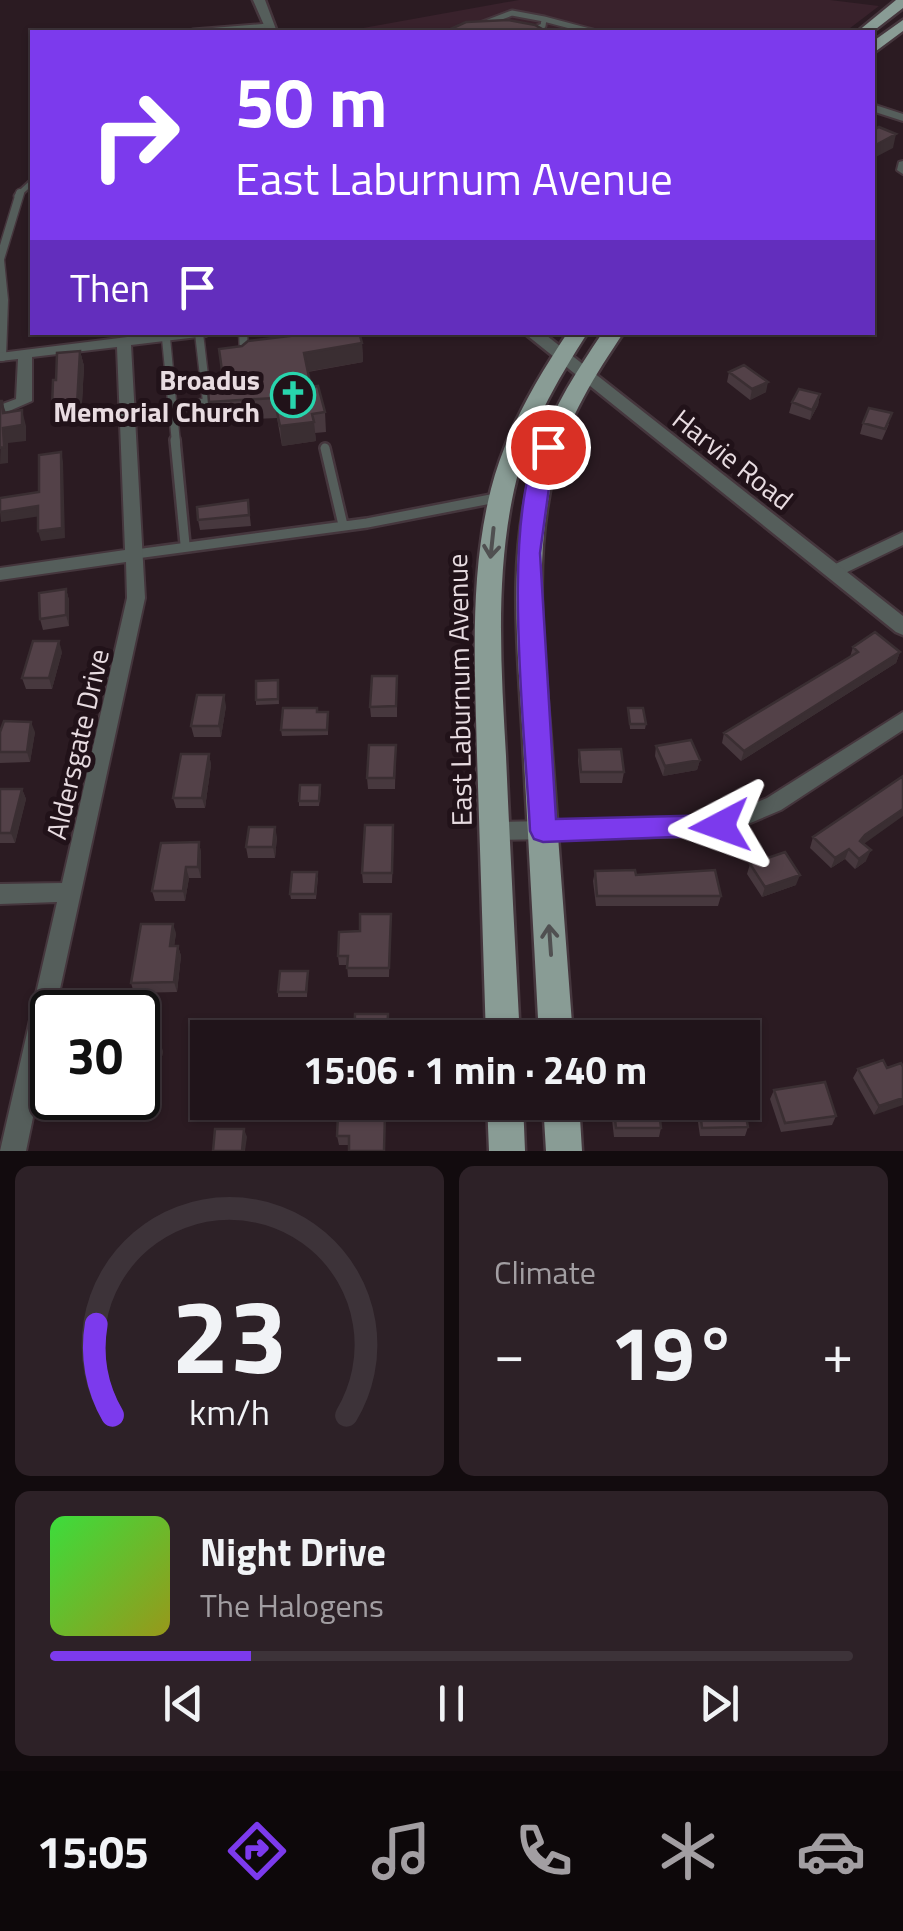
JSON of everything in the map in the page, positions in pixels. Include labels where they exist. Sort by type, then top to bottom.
[{"type":"main road","points":[[867,30],[903,2]]},
{"type":"main road","points":[[875,47],[903,24]]},
{"type":"main road","name":"East Laburnum Avenue","points":[[502,1020],[488,637],[490,559],[498,497],[524,420],[576,335]]},
{"type":"main road","points":[[555,1020],[529,553],[541,466],[561,414],[612,335]]},
{"type":"main road","points":[[506,1120],[507,1151]]},
{"type":"main road","points":[[561,1120],[564,1151]]},
{"type":"street","points":[[259,0],[271,29]]},
{"type":"street","points":[[875,108],[903,118]]},
{"type":"street","points":[[1,357],[188,335]]},
{"type":"street","name":"Harvie Road","points":[[535,335],[903,627]]},
{"type":"street","name":"Aldersgate Drive","points":[[13,1151],[132,625],[136,554],[124,343]]},
{"type":"street","points":[[0,410],[24,401],[25,354]]},
{"type":"street","points":[[833,572],[903,538]]},
{"type":"street","points":[[0,574],[136,554]]},
{"type":"street","points":[[495,832],[691,830],[746,818],[903,720]]},
{"type":"street","points":[[0,894],[72,892]]},
{"type":"lane","points":[[467,30],[478,21],[520,12],[585,30]]},
{"type":"lane","points":[[516,30],[536,29],[543,26],[544,20]]},
{"type":"lane","points":[[245,30],[271,29]]},
{"type":"lane","points":[[482,30],[497,29]]},
{"type":"lane","points":[[1,357],[4,300],[0,260],[17,196],[30,184]]},
{"type":"lane","points":[[172,409],[207,402],[202,335]]},
{"type":"lane","points":[[230,360],[243,358],[242,335]]},
{"type":"lane","points":[[166,338],[184,544]]},
{"type":"lane","points":[[244,353],[255,352]]},
{"type":"lane","points":[[202,363],[216,361]]},
{"type":"lane","points":[[325,448],[343,526]]},
{"type":"lane","points":[[136,554],[184,544],[343,526],[498,497]]},
{"type":"shaded area","points":[[519,0],[830,0],[879,6],[848,30],[352,30]]},
{"type":"building","points":[[508,20],[544,30],[448,30],[466,22]]},
{"type":"building","points":[[879,127],[896,134],[875,145],[875,129]]},
{"type":"building","points":[[298,335],[360,335],[362,343],[304,353],[311,387],[318,386],[325,412],[312,414],[314,422],[280,426],[274,398],[209,402],[208,389],[224,385],[219,349],[242,346],[248,341]]},
{"type":"building","points":[[80,351],[77,405],[52,408],[57,353]]},
{"type":"building","points":[[744,365],[768,382],[752,389],[729,372]]},
{"type":"building","points":[[799,389],[820,394],[812,410],[792,402]]},
{"type":"building","points":[[0,401],[3,413],[22,410],[22,425],[3,428],[4,447],[0,448]]},
{"type":"building","points":[[869,408],[892,413],[885,429],[863,423]]},
{"type":"building","points":[[61,452],[62,528],[38,531],[38,506],[0,512],[0,498],[39,492],[39,455]]},
{"type":"building","points":[[248,500],[249,515],[198,520],[197,507]]},
{"type":"building","points":[[66,589],[66,615],[40,619],[39,593]]},
{"type":"building","points":[[875,632],[900,652],[744,751],[724,733],[858,652],[853,647]]},
{"type":"building","points":[[33,641],[59,641],[49,678],[22,678]]},
{"type":"building","points":[[372,676],[397,676],[396,706],[370,707]]},
{"type":"building","points":[[278,680],[278,699],[256,700],[256,681]]},
{"type":"building","points":[[197,695],[224,695],[219,726],[191,726]]},
{"type":"building","points":[[283,708],[317,708],[317,712],[328,712],[327,730],[281,730]]},
{"type":"building","points":[[628,708],[643,708],[646,724],[630,724]]},
{"type":"building","points":[[4,721],[31,722],[27,752],[0,752]]},
{"type":"building","points":[[691,740],[700,760],[665,766],[656,746]]},
{"type":"building","points":[[369,745],[396,745],[394,778],[367,778]]},
{"type":"building","points":[[621,749],[624,772],[581,772],[579,750]]},
{"type":"building","points":[[181,754],[209,754],[202,798],[173,798]]},
{"type":"building","points":[[903,776],[903,809],[865,835],[860,841],[871,850],[859,859],[849,849],[835,858],[813,837]]},
{"type":"building","points":[[300,785],[320,785],[319,801],[299,801]]},
{"type":"building","points":[[0,789],[22,789],[11,833],[0,833]]},
{"type":"building","points":[[365,825],[393,825],[392,873],[362,873]]},
{"type":"building","points":[[249,827],[275,827],[273,847],[246,847]]},
{"type":"building","points":[[199,842],[198,867],[186,867],[183,891],[152,891],[161,843]]},
{"type":"building","points":[[785,852],[800,875],[765,887],[750,864]]},
{"type":"building","points":[[635,870],[636,875],[715,870],[721,896],[597,896],[595,871]]},
{"type":"building","points":[[292,872],[317,872],[315,894],[290,894]]},
{"type":"building","points":[[360,914],[391,914],[389,968],[347,968],[348,956],[338,956],[339,932],[360,931]]},
{"type":"building","points":[[141,924],[173,924],[170,946],[178,946],[174,982],[131,983]]},
{"type":"building","points":[[280,971],[308,971],[306,992],[278,992]]},
{"type":"building","points":[[355,1014],[388,1014],[388,1020],[355,1020]]},
{"type":"building","points":[[883,1060],[887,1068],[901,1063],[903,1098],[879,1106],[858,1069]]},
{"type":"building","points":[[825,1082],[836,1116],[785,1123],[774,1090]]},
{"type":"building","points":[[338,1120],[385,1120],[384,1151],[349,1151],[349,1136],[337,1136]]},
{"type":"building","points":[[615,1120],[660,1120],[661,1128],[616,1128]]},
{"type":"building","points":[[701,1120],[747,1120],[748,1127],[702,1128]]},
{"type":"building","points":[[215,1129],[244,1129],[242,1151],[213,1151]]},
{"type":"place","name":"Broadus Memorial Church","points":[[293,395]]},
{"type":"route","points":[[548,447],[541,466],[529,553],[529,617],[543,831],[691,830],[720,826]]}]
